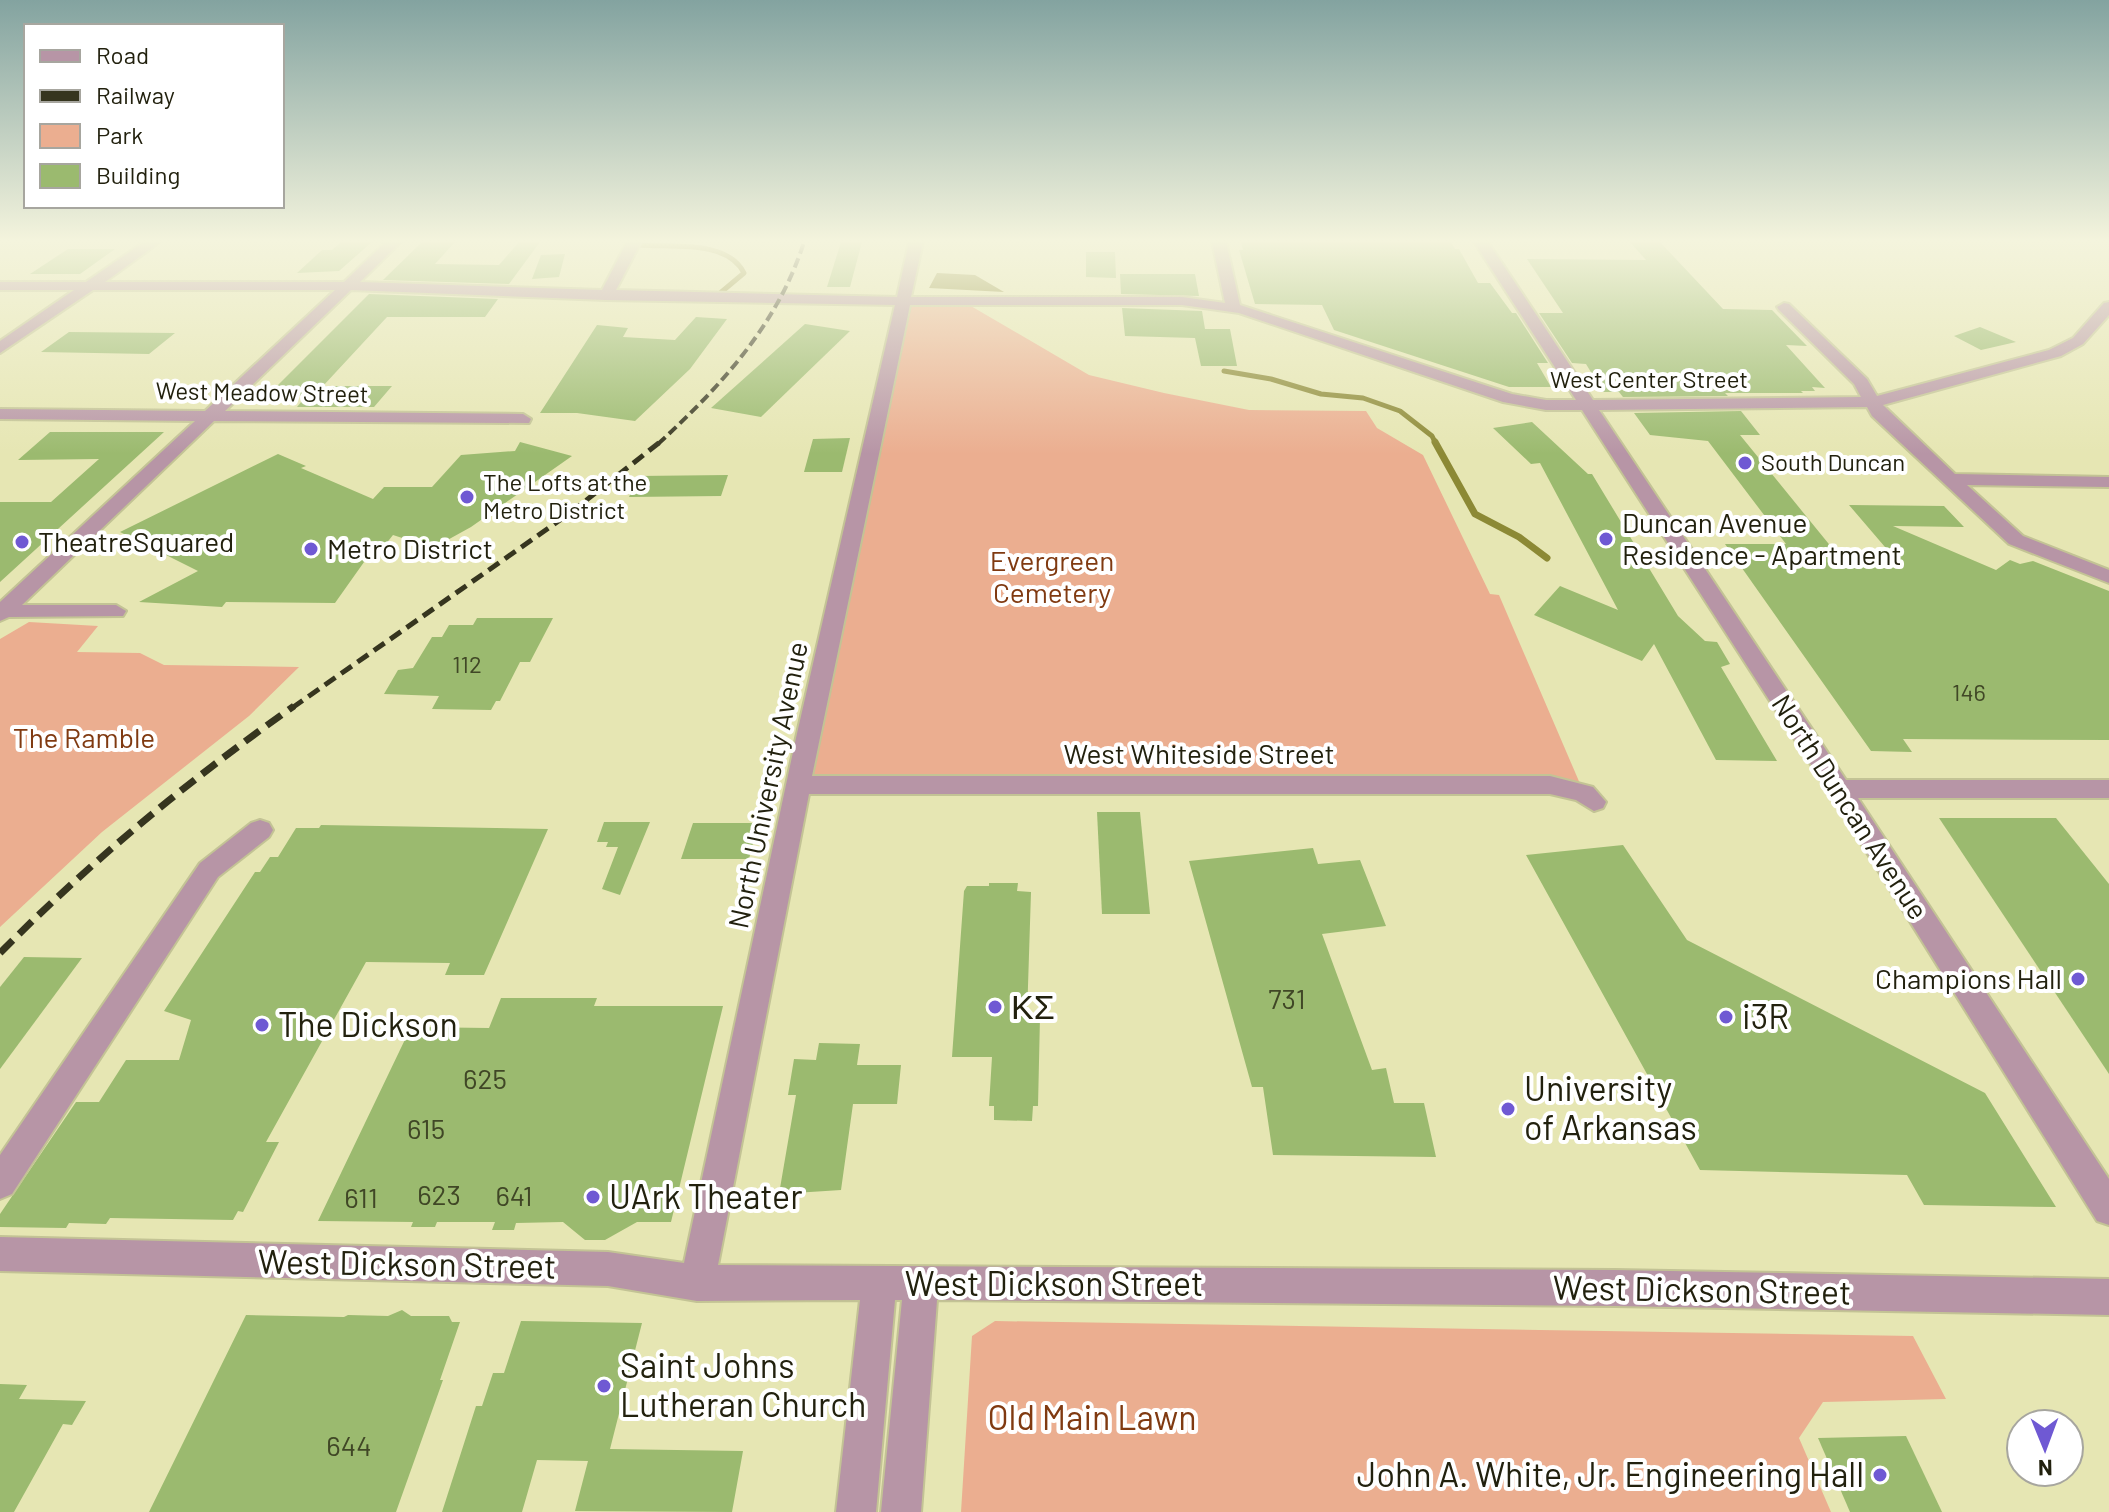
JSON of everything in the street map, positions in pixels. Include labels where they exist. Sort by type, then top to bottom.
[{"type":"street","points":[[0,348],[51,313]]},
{"type":"street","points":[[1,612],[321,313]]},
{"type":"street","name":"North University Avenue","points":[[697,1283],[900,313]]},
{"type":"street","name":"West Center Street","points":[[1248,313],[1509,398],[1546,405],[1588,406],[1874,402],[1897,398],[2055,353],[2078,341],[2103,313]]},
{"type":"street","name":"North Duncan Avenue","points":[[1527,313],[2109,1209]]},
{"type":"street","points":[[1790,313],[1861,382],[1878,412],[2016,540],[2109,577]]},
{"type":"street","name":"West Meadow Street","points":[[0,414],[523,419]]},
{"type":"street","points":[[1949,479],[2109,482]]},
{"type":"street","points":[[1,612],[116,611]]},
{"type":"street","name":"West Whiteside Street","points":[[799,785],[1550,785],[1584,793],[1594,802]]},
{"type":"street","points":[[1839,789],[2109,789]]},
{"type":"street","points":[[0,1183],[200,881],[209,870],[260,830]]},
{"type":"street","name":"West Dickson Street","points":[[0,1254],[608,1269],[697,1283],[1600,1287],[2109,1297]]},
{"type":"street","points":[[856,1512],[879,1284]]},
{"type":"street","points":[[901,1512],[921,1284]]},
{"type":"green space","name":"Evergreen Cemetery","points":[[900,313],[982,313],[1089,375],[1249,410],[1366,411],[1377,428],[1423,455],[1490,594],[1499,595],[1584,793],[799,785]]},
{"type":"green space","name":"The Ramble","points":[[29,622],[98,626],[77,652],[140,653],[164,665],[299,667],[249,716],[102,832],[0,927],[0,639]]},
{"type":"green space","name":"Old Main Lawn","points":[[995,1321],[1913,1336],[1946,1399],[1823,1402],[1799,1438],[1831,1512],[961,1512],[972,1336]]},
{"type":"building","points":[[350,313],[488,313],[485,317],[387,317],[323,386],[392,386],[374,407],[297,407],[306,396],[267,396]]},
{"type":"building","points":[[1122,313],[1202,313],[1205,329],[1230,329],[1237,366],[1201,366],[1195,338],[1125,336]]},
{"type":"building","points":[[1326,313],[1516,313],[1548,363],[1537,363],[1551,387],[1509,387],[1334,330]]},
{"type":"building","points":[[1539,313],[1774,313],[1807,346],[1786,345],[1825,388],[1812,387],[1815,391],[1801,391],[1803,393],[1725,393],[1728,396],[1623,397],[1619,392],[1603,392],[1586,364],[1572,363]]},
{"type":"building","points":[[696,317],[727,319],[690,369],[635,421],[577,413],[540,413],[597,325],[628,328],[623,337],[675,340]]},
{"type":"building","points":[[805,324],[850,331],[761,417],[711,408]]},
{"type":"building","points":[[1980,327],[2016,342],[1981,350],[1954,336]]},
{"type":"building","points":[[69,332],[175,333],[149,354],[41,352]]},
{"type":"building","points":[[1741,411],[1760,435],[1740,435],[1837,554],[1891,554],[1849,505],[1944,506],[1964,527],[1893,526],[1996,570],[2010,560],[2020,564],[2033,561],[2109,591],[2109,740],[1903,739],[1912,752],[1871,751],[1725,544],[1786,544],[1708,441],[1650,435],[1634,413]]},
{"type":"building","points":[[1532,422],[1588,474],[1592,474],[1678,616],[1705,641],[1717,642],[1730,664],[1721,667],[1777,761],[1716,760],[1654,644],[1642,661],[1534,615],[1560,586],[1618,610],[1540,463],[1531,464],[1493,428]]},
{"type":"building","points":[[50,432],[164,432],[0,582],[0,502],[51,502],[99,459],[18,460]]},
{"type":"building","points":[[850,438],[842,472],[804,472],[813,439]]},
{"type":"building","points":[[520,442],[572,456],[471,527],[433,548],[393,535],[377,555],[369,555],[335,603],[226,602],[222,607],[139,602],[198,571],[120,532],[278,454],[306,466],[301,468],[373,499],[384,487],[432,487],[461,455],[515,451]]},
{"type":"building","points":[[728,475],[721,496],[629,497],[638,476]]},
{"type":"building","points":[[477,618],[553,618],[530,662],[520,662],[500,701],[496,701],[491,710],[432,709],[439,696],[384,694],[398,670],[413,668],[432,637],[442,637],[449,625],[473,625]]},
{"type":"building","points":[[1097,812],[1140,812],[1150,914],[1102,914]]},
{"type":"building","name":"Champions Hall","points":[[1939,818],[2056,818],[2109,884],[2109,1074]]},
{"type":"building","points":[[604,822],[650,822],[620,895],[602,889],[618,847],[606,847],[608,842],[597,842]]},
{"type":"building","points":[[693,823],[758,823],[749,859],[681,859]]},
{"type":"building","name":"The Dickson","points":[[321,825],[548,829],[484,975],[445,975],[450,963],[366,962],[266,1142],[279,1142],[243,1212],[238,1211],[233,1220],[110,1218],[106,1224],[69,1223],[66,1228],[0,1227],[0,1214],[76,1102],[99,1102],[126,1060],[179,1060],[191,1020],[164,1011],[255,872],[260,872],[270,857],[278,857],[296,828],[319,828]]},
{"type":"building","name":"i3R","points":[[1623,845],[1687,940],[1985,1093],[2056,1207],[1924,1205],[1907,1175],[1700,1170],[1526,855]]},
{"type":"building","points":[[1313,848],[1318,864],[1360,860],[1386,926],[1322,934],[1372,1070],[1386,1068],[1394,1103],[1424,1103],[1436,1157],[1273,1155],[1263,1087],[1252,1087],[1189,861]]},
{"type":"building","name":"ΚΣ","points":[[989,883],[1018,883],[1017,891],[1031,892],[1027,1017],[1040,1017],[1038,1106],[1033,1106],[1032,1121],[994,1120],[994,1106],[989,1106],[992,1057],[952,1057],[964,891],[967,886],[989,886]]},
{"type":"building","points":[[24,957],[82,958],[0,1069],[0,987]]},
{"type":"building","points":[[501,998],[597,998],[594,1006],[723,1006],[671,1222],[637,1222],[605,1240],[585,1240],[563,1222],[516,1223],[514,1230],[492,1230],[495,1222],[437,1222],[435,1227],[411,1227],[413,1222],[318,1221],[411,1027],[489,1028]]},
{"type":"building","points":[[819,1043],[860,1044],[857,1065],[901,1065],[897,1104],[853,1104],[841,1190],[779,1194],[796,1095],[788,1095],[794,1059],[816,1060]]},
{"type":"building","points":[[402,1310],[411,1316],[449,1316],[452,1322],[460,1322],[440,1380],[443,1380],[396,1512],[149,1512],[246,1315],[388,1316]]},
{"type":"building","points":[[521,1321],[642,1323],[610,1449],[743,1451],[732,1512],[575,1511],[588,1461],[537,1460],[522,1512],[442,1512],[476,1406],[482,1406],[493,1373],[504,1373]]},
{"type":"building","points":[[0,1384],[27,1385],[19,1399],[86,1401],[72,1425],[63,1424],[14,1512],[0,1512]]},
{"type":"building","name":"John A. White, Jr. Engineering Hall","points":[[1906,1436],[1942,1512],[1850,1512],[1818,1438]]},
{"type":"waterway","points":[[1224,371],[1271,379],[1321,394],[1363,398],[1400,411],[1432,436],[1435,442]]},
{"type":"waterway","points":[[1435,442],[1475,514],[1519,537],[1547,558]]},
{"type":"railway","points":[[658,444],[725,376],[772,313]]},
{"type":"railway","points":[[292,708],[570,513],[660,442]]},
{"type":"railway","points":[[0,953],[142,823],[294,706]]},
{"type":"place","name":"South Duncan","points":[[1745,463]]},
{"type":"place","name":"The Lofts at the Metro District","points":[[467,497]]},
{"type":"place","name":"Duncan Avenue Residence - Apartment","points":[[1606,539]]},
{"type":"place","name":"TheatreSquared","points":[[22,542]]},
{"type":"place","name":"Metro District","points":[[311,549]]},
{"type":"place","name":"Champions Hall","points":[[2078,979]]},
{"type":"place","name":"ΚΣ","points":[[995,1007]]},
{"type":"place","name":"i3R","points":[[1726,1017]]},
{"type":"place","name":"The Dickson","points":[[262,1025]]},
{"type":"place","name":"University of Arkansas","points":[[1508,1109]]},
{"type":"place","name":"UArk Theater","points":[[593,1197]]},
{"type":"place","name":"Saint Johns Lutheran Church","points":[[604,1386]]},
{"type":"place","name":"John A. White, Jr. Engineering Hall","points":[[1880,1475]]}]
